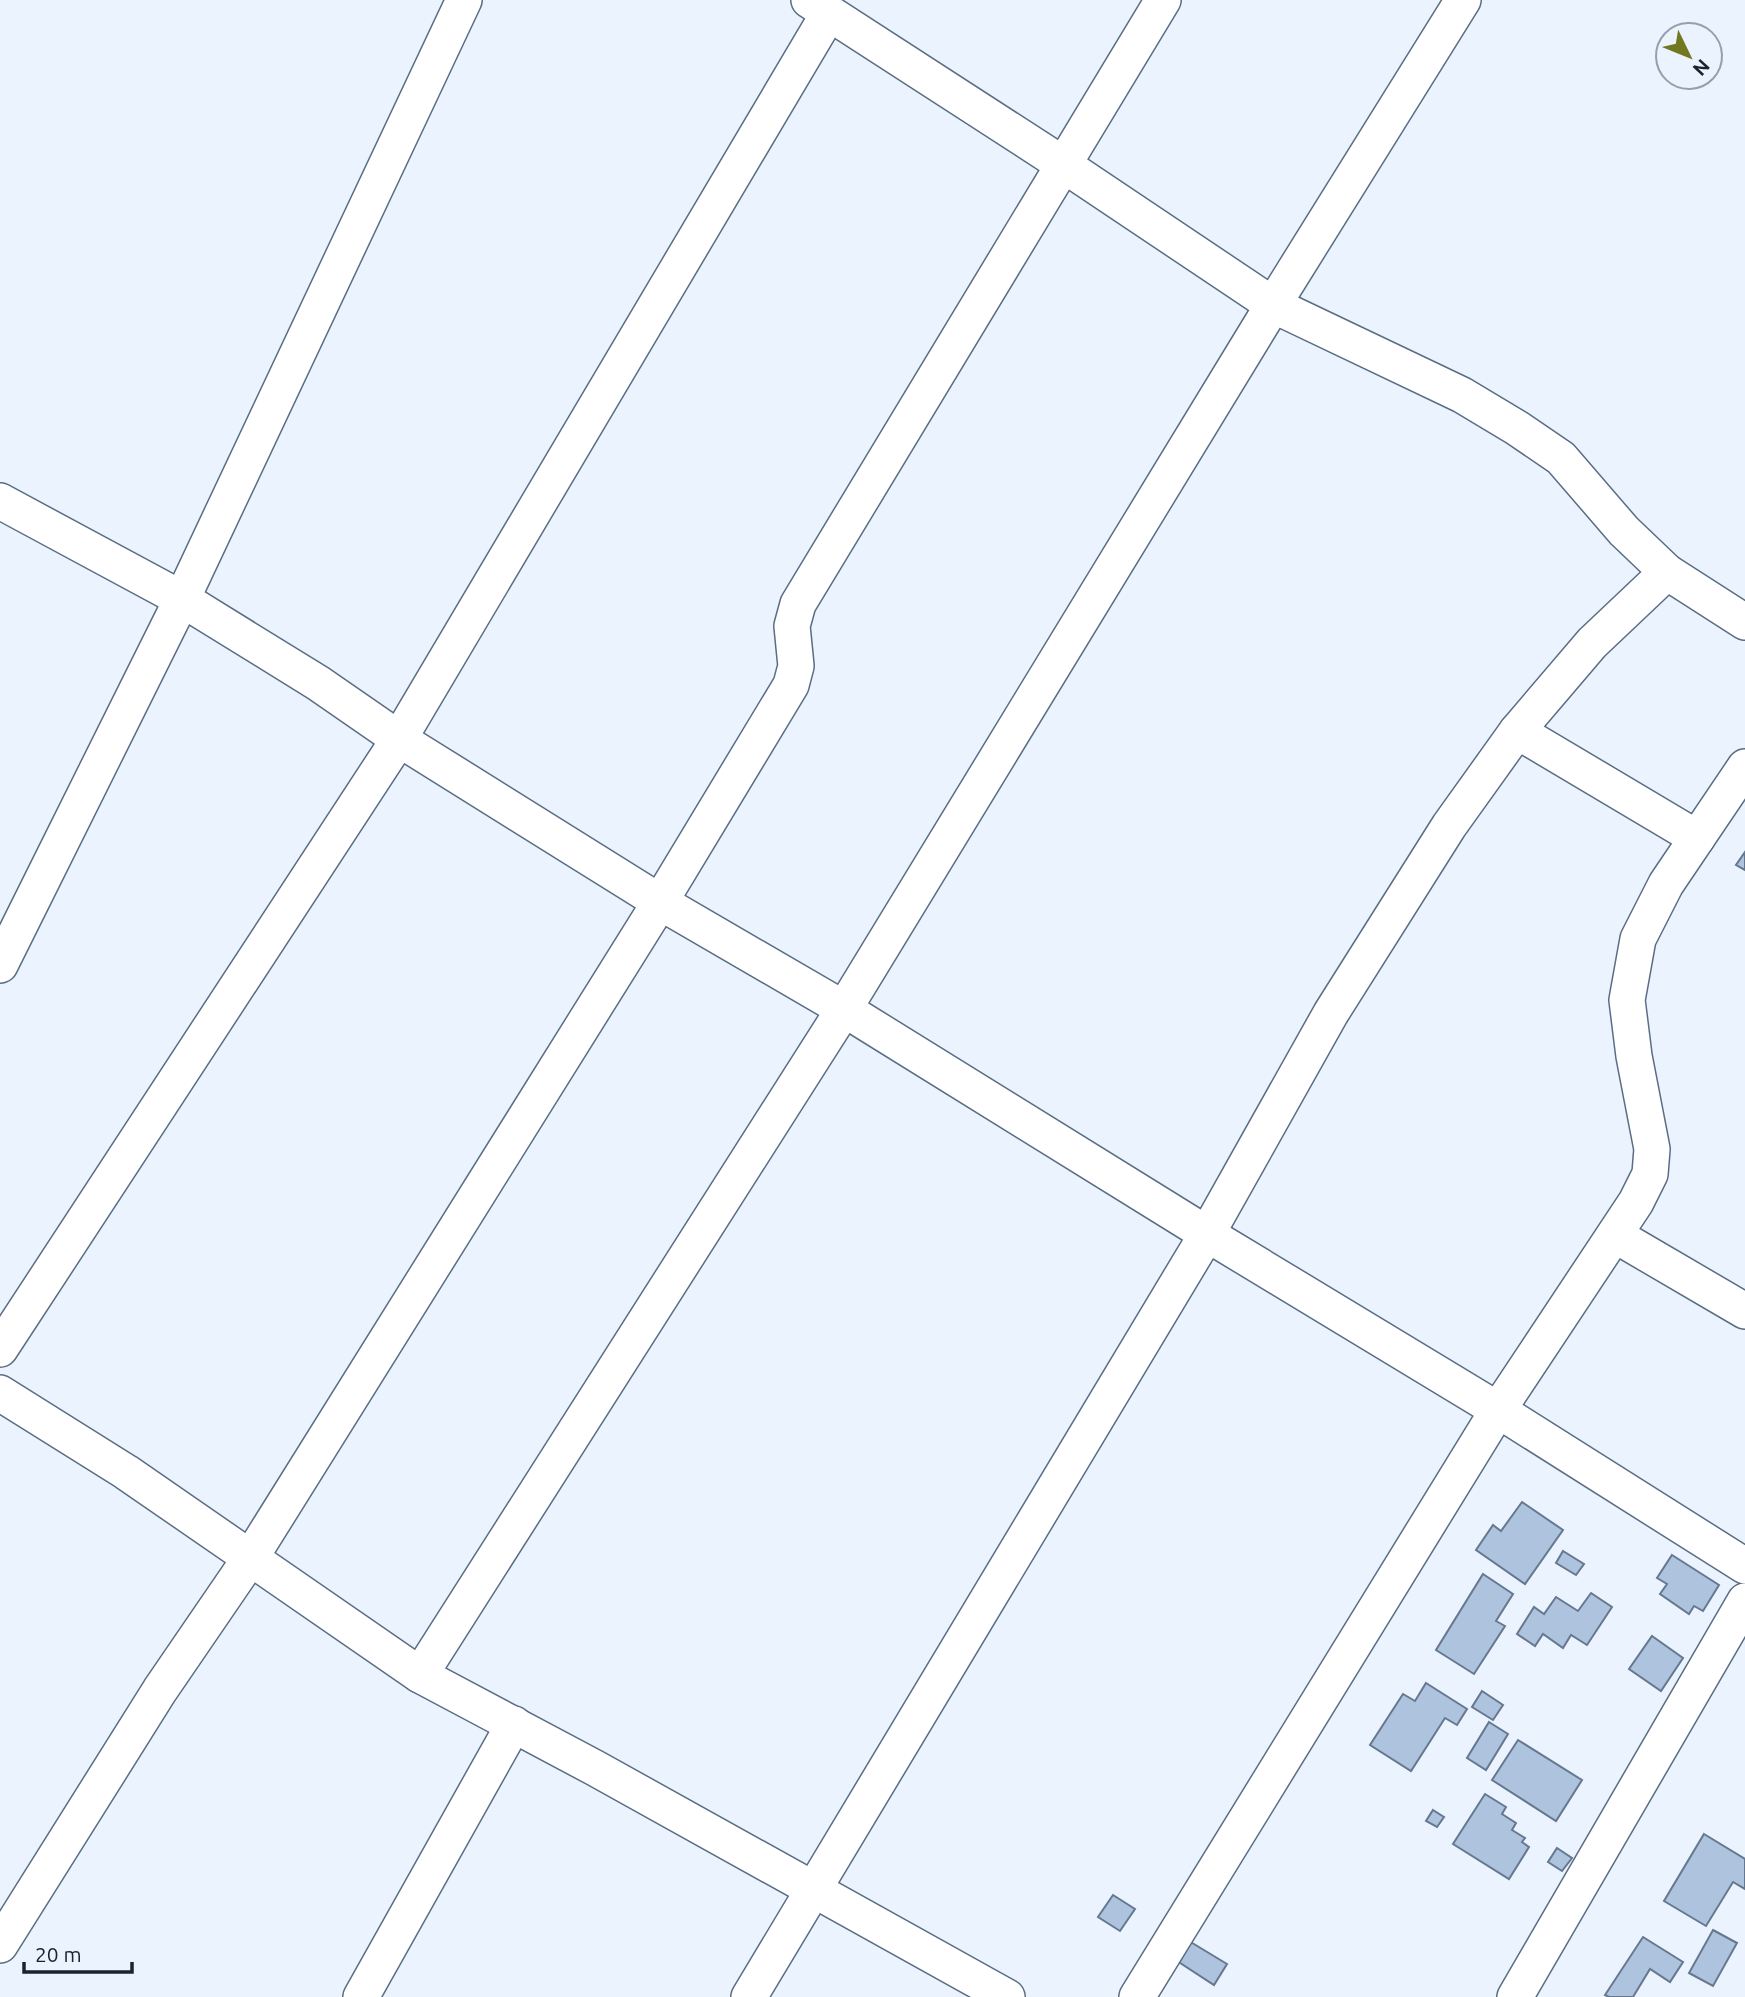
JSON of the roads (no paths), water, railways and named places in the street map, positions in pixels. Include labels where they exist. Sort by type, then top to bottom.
[{"type":"street","points":[[0,965],[182,599],[464,0]]},
{"type":"street","points":[[0,1945],[160,1690],[251,1557],[660,902],[792,685],[796,666],[792,626],[798,604],[1163,0]]},
{"type":"street","points":[[419,1675],[844,1009],[1273,305],[1463,0]]},
{"type":"street","points":[[0,1349],[399,739],[819,7],[1064,165],[1273,305],[1462,395],[1517,428],[1561,458],[1625,531],[1667,572],[1745,622]]},
{"type":"street","points":[[0,501],[182,599],[660,902],[844,1009],[1498,1410],[1745,1566]]},
{"type":"street","points":[[749,1997],[1207,1234],[1331,1013],[1449,825],[1517,731],[1592,643],[1667,572]]},
{"type":"street","points":[[1517,731],[1697,838]]},
{"type":"street","points":[[1137,1997],[1498,1410],[1615,1235],[1650,1174],[1652,1149],[1634,1056],[1627,1000],[1638,939],[1666,884],[1745,767]]},
{"type":"street","points":[[1615,1235],[1745,1311]]},
{"type":"street","points":[[0,1393],[126,1472],[419,1675],[514,1724],[1007,1997]]},
{"type":"street","points":[[1515,1997],[1745,1601]]},
{"type":"street","points":[[361,1997],[514,1724]]}]
